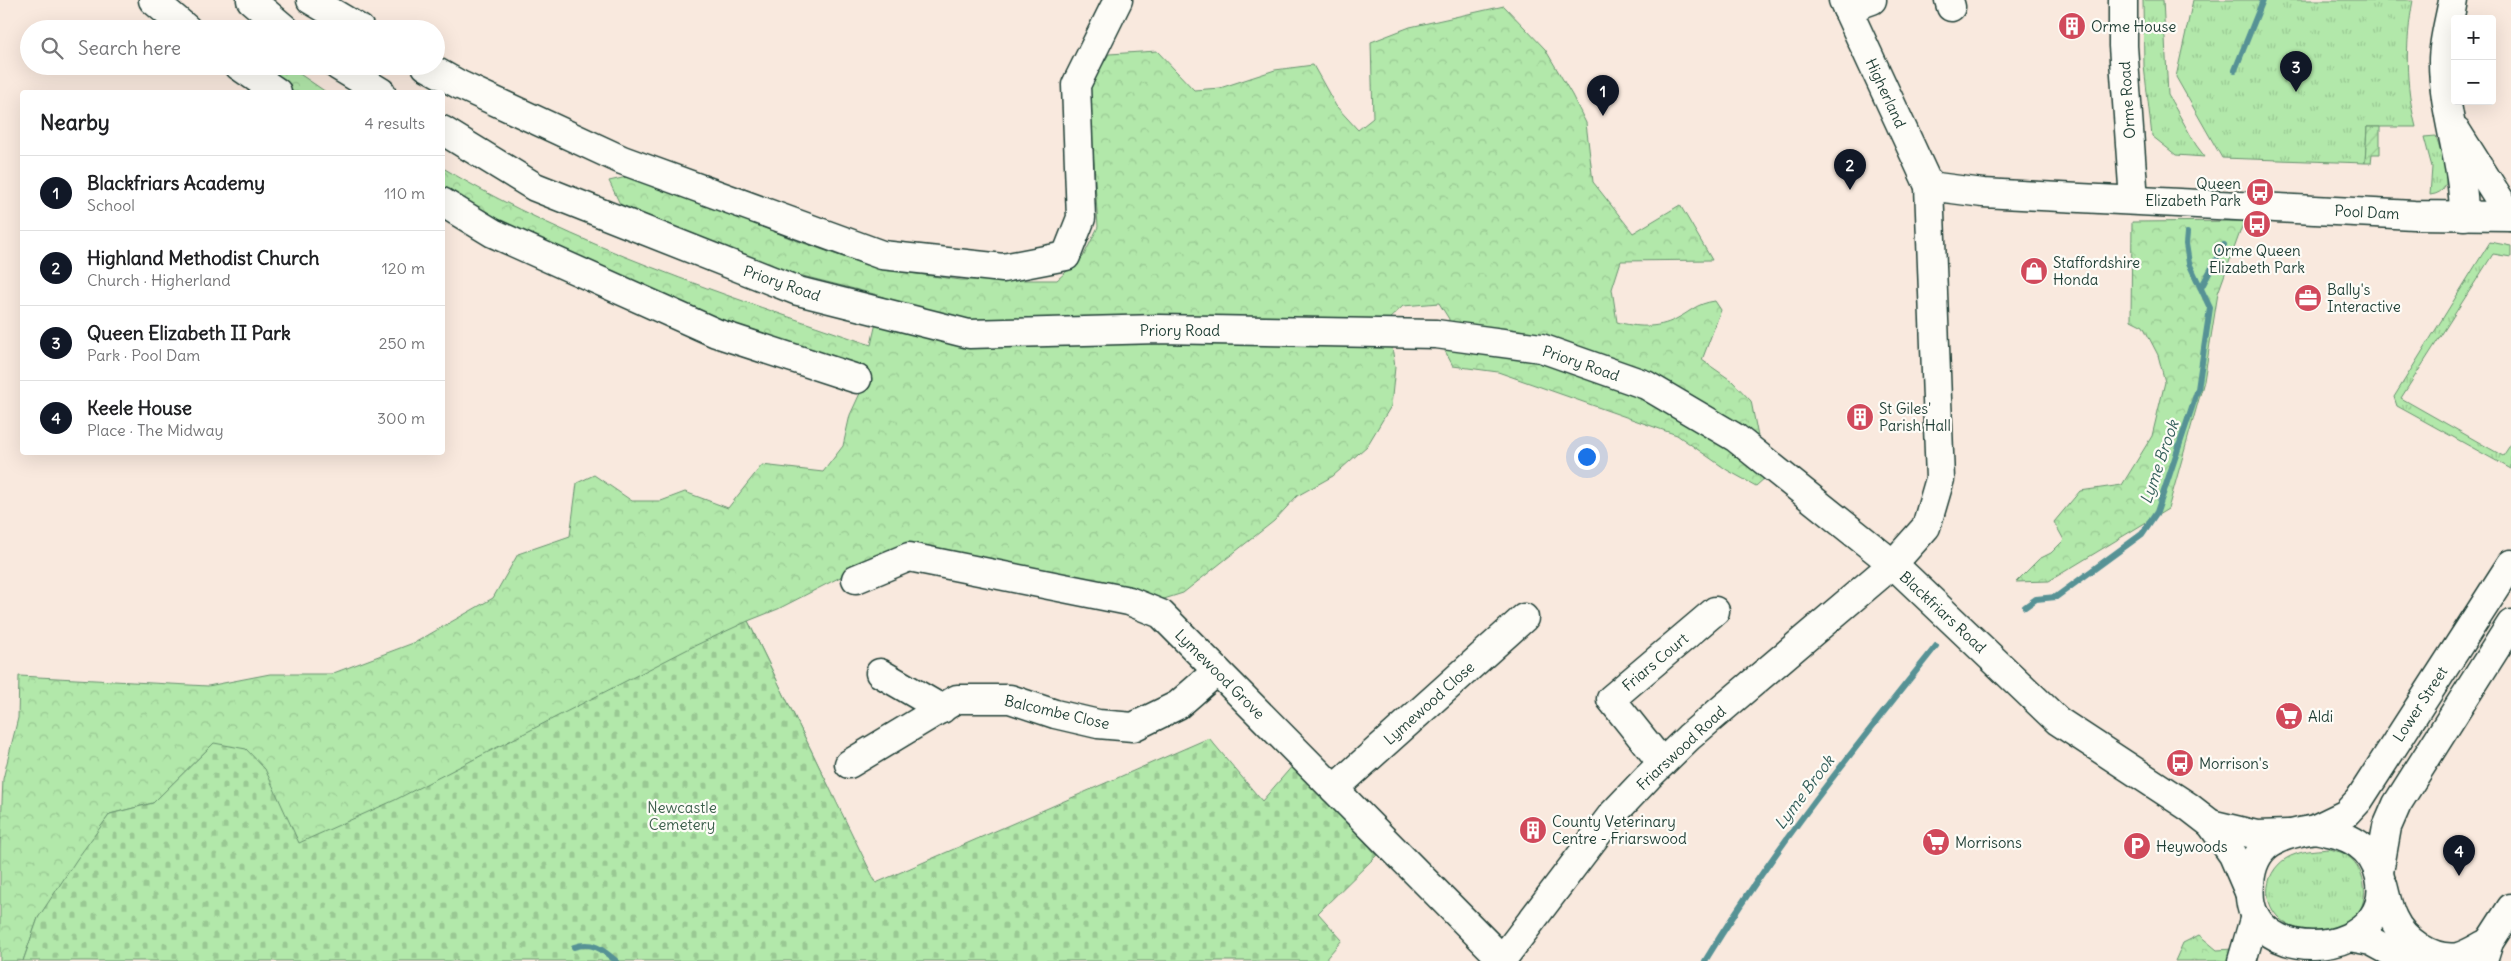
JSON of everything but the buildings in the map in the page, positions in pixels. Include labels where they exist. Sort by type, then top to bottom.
[{"type":"main road","points":[[153,0],[176,20]]},
{"type":"main road","points":[[251,0],[274,20]]},
{"type":"main road","points":[[311,0],[345,20]]},
{"type":"main road","points":[[441,75],[460,86],[622,160],[882,255],[1003,268],[1066,256],[1081,218],[1076,85],[1118,0]]},
{"type":"main road","points":[[1845,5],[1872,0]]},
{"type":"main road","name":"Orme Road","points":[[2123,0],[2123,46],[2134,200]]},
{"type":"main road","points":[[2453,0],[2443,60],[2450,120],[2464,201],[2464,216]]},
{"type":"main road","name":"Higherland","points":[[1845,5],[1929,186]]},
{"type":"main road","points":[[252,75],[274,90]]},
{"type":"main road","points":[[353,75],[378,90]]},
{"type":"main road","points":[[2450,120],[2510,216]]},
{"type":"main road","name":"Priory Road","points":[[445,132],[535,187],[798,291],[969,334],[1159,329],[1426,334],[1541,348],[1646,385],[1736,438],[1893,564]]},
{"type":"main road","points":[[1929,186],[1983,193],[2134,200]]},
{"type":"main road","name":"Blackfriars Road","points":[[1929,186],[1940,479],[1926,527],[1893,564],[2058,721],[2189,807],[2211,824],[2233,855],[2252,904]]},
{"type":"main road","name":"Pool Dam","points":[[2134,200],[2464,216],[2510,216]]},
{"type":"main road","points":[[445,204],[492,233],[716,333],[857,379]]},
{"type":"main road","name":"Lymewood Grove","points":[[856,579],[909,557],[1129,601],[1161,614],[1501,960]]},
{"type":"main road","name":"Friarswood Road","points":[[1501,960],[1611,816],[1662,764],[1689,737],[1893,564]]},
{"type":"main road","name":"Lower Street","points":[[2302,831],[2346,814],[2359,800],[2511,564]]},
{"type":"main road","name":"Friars Court","points":[[1662,764],[1612,699],[1715,611]]},
{"type":"main road","name":"Lymewood Close","points":[[1334,789],[1524,618]]},
{"type":"main road","points":[[2327,948],[2363,929],[2379,910],[2387,826],[2397,804],[2511,624]]},
{"type":"main road","name":"Balcombe Close","points":[[849,764],[957,699],[1010,699],[1056,714],[1098,724],[1134,727],[1178,705],[1217,671]]},
{"type":"main road","points":[[880,672],[942,709]]},
{"type":"main road","name":"Blackfriars Road","points":[[2211,824],[2257,835],[2302,831]]},
{"type":"main road","points":[[2242,961],[2252,904],[2250,873],[2259,852],[2269,843],[2302,831],[2339,834],[2358,844],[2381,878],[2392,916],[2398,928],[2416,946],[2433,956],[2448,959],[2485,951],[2511,908]]},
{"type":"main road","points":[[2252,904],[2281,938],[2327,948],[2371,941],[2408,961]]},
{"type":"green space","points":[[2143,0],[2163,0],[2168,95],[2196,145],[2205,157],[2176,155],[2152,136],[2144,66]]},
{"type":"green space","points":[[2193,0],[2413,0],[2407,64],[2412,111],[2416,127],[2367,127],[2365,163],[2222,158],[2176,77]]},
{"type":"green space","points":[[1504,6],[1545,49],[1572,95],[1586,123],[1593,182],[1633,233],[1680,205],[1712,260],[1621,261],[1612,289],[1617,322],[1639,326],[1654,326],[1669,322],[1698,306],[1715,301],[1721,310],[1702,360],[1732,381],[1751,401],[1766,477],[1756,486],[1727,470],[1677,435],[1498,372],[1453,366],[1445,351],[1449,319],[1439,303],[1403,306],[1388,320],[1395,367],[1391,406],[1367,446],[1333,476],[1297,496],[1274,521],[1183,593],[1164,599],[922,545],[897,548],[778,609],[748,621],[829,787],[367,926],[214,743],[153,803],[110,814],[38,918],[23,961],[0,961],[0,849],[3,779],[18,718],[19,676],[208,686],[270,674],[331,674],[416,642],[493,598],[518,554],[570,536],[577,483],[594,475],[632,501],[661,501],[685,492],[728,508],[762,465],[823,472],[843,446],[850,415],[868,376],[852,362],[729,324],[596,272],[445,194],[445,169],[545,222],[598,246],[706,288],[871,345],[882,296],[795,274],[729,251],[620,204],[609,181],[636,175],[792,239],[863,264],[902,272],[961,280],[1057,280],[1083,257],[1098,227],[1089,87],[1109,54],[1157,51],[1194,90],[1220,88],[1275,70],[1313,65],[1336,106],[1358,130],[1373,118],[1371,42],[1410,27]]},
{"type":"green space","points":[[264,75],[301,75],[323,90],[287,90]]},
{"type":"green space","points":[[2367,127],[2380,127],[2380,154],[2372,154],[2371,163],[2365,163]]},
{"type":"green space","points":[[2436,136],[2444,162],[2446,180],[2444,187],[2439,192],[2430,195],[2432,167],[2424,137]]},
{"type":"green space","points":[[2244,221],[2218,293],[2204,381],[2168,509],[2049,581],[2016,582],[2039,559],[2051,553],[2064,540],[2054,522],[2080,491],[2122,485],[2152,436],[2165,382],[2158,355],[2143,326],[2131,320],[2132,222]]},
{"type":"green space","points":[[2490,242],[2511,246],[2511,257],[2493,254],[2401,398],[2503,456],[2511,444],[2511,469],[2397,406],[2394,397]]},
{"type":"green space","name":"Newcastle Cemetery","points":[[748,621],[876,883],[1209,738],[1262,801],[1294,764],[1377,855],[1318,913],[1342,940],[1324,961],[23,961],[38,918],[77,859],[110,814],[153,803],[214,743],[246,749],[265,769],[299,843],[395,800],[690,648]]},
{"type":"green space","points":[[2330,849],[2348,856],[2354,862],[2363,878],[2364,896],[2358,913],[2343,926],[2329,930],[2304,930],[2288,925],[2274,912],[2269,902],[2269,882],[2272,873],[2278,865],[2296,854]]},
{"type":"green space","points":[[2199,935],[2217,950],[2233,949],[2228,961],[2175,961],[2183,943]]},
{"type":"waterway","name":"Lyme Brook","points":[[2235,70],[2263,0]]},
{"type":"waterway","name":"Lyme Brook","points":[[2025,607],[2036,599],[2056,597],[2142,534],[2157,512],[2198,389],[2210,308],[2189,263],[2186,244],[2187,233]]},
{"type":"waterway","name":"Lyme Brook","points":[[2201,288],[2224,245]]},
{"type":"waterway","name":"Lyme Brook","points":[[1705,961],[1731,919],[1787,839],[1845,761],[1936,646]]},
{"type":"waterway","points":[[574,947],[580,945],[596,947],[616,961]]},
{"type":"place","name":"Orme House","points":[[2072,26]]},
{"type":"place","name":"Queen Elizabeth II Park","points":[[2296,92]]},
{"type":"place","name":"Blackfriars Academy","points":[[1603,116]]},
{"type":"place","name":"Highland Methodist Church","points":[[1850,190]]},
{"type":"place","name":"Queen Elizabeth Park","points":[[2260,192]]},
{"type":"place","name":"Orme Queen Elizabeth Park","points":[[2257,224]]},
{"type":"place","name":"Staffordshire Honda","points":[[2034,271]]},
{"type":"place","name":"Bally's Interactive","points":[[2308,298]]},
{"type":"place","name":"St Giles' Parish Hall","points":[[1860,417]]},
{"type":"place","name":"Aldi","points":[[2289,716]]},
{"type":"place","name":"Morrison's","points":[[2180,763]]},
{"type":"place","name":"County Veterinary Centre - Friarswood","points":[[1533,830]]},
{"type":"place","name":"Morrisons","points":[[1936,842]]},
{"type":"place","name":"Heywoods","points":[[2137,846]]},
{"type":"place","name":"Keele House","points":[[2459,876]]}]
